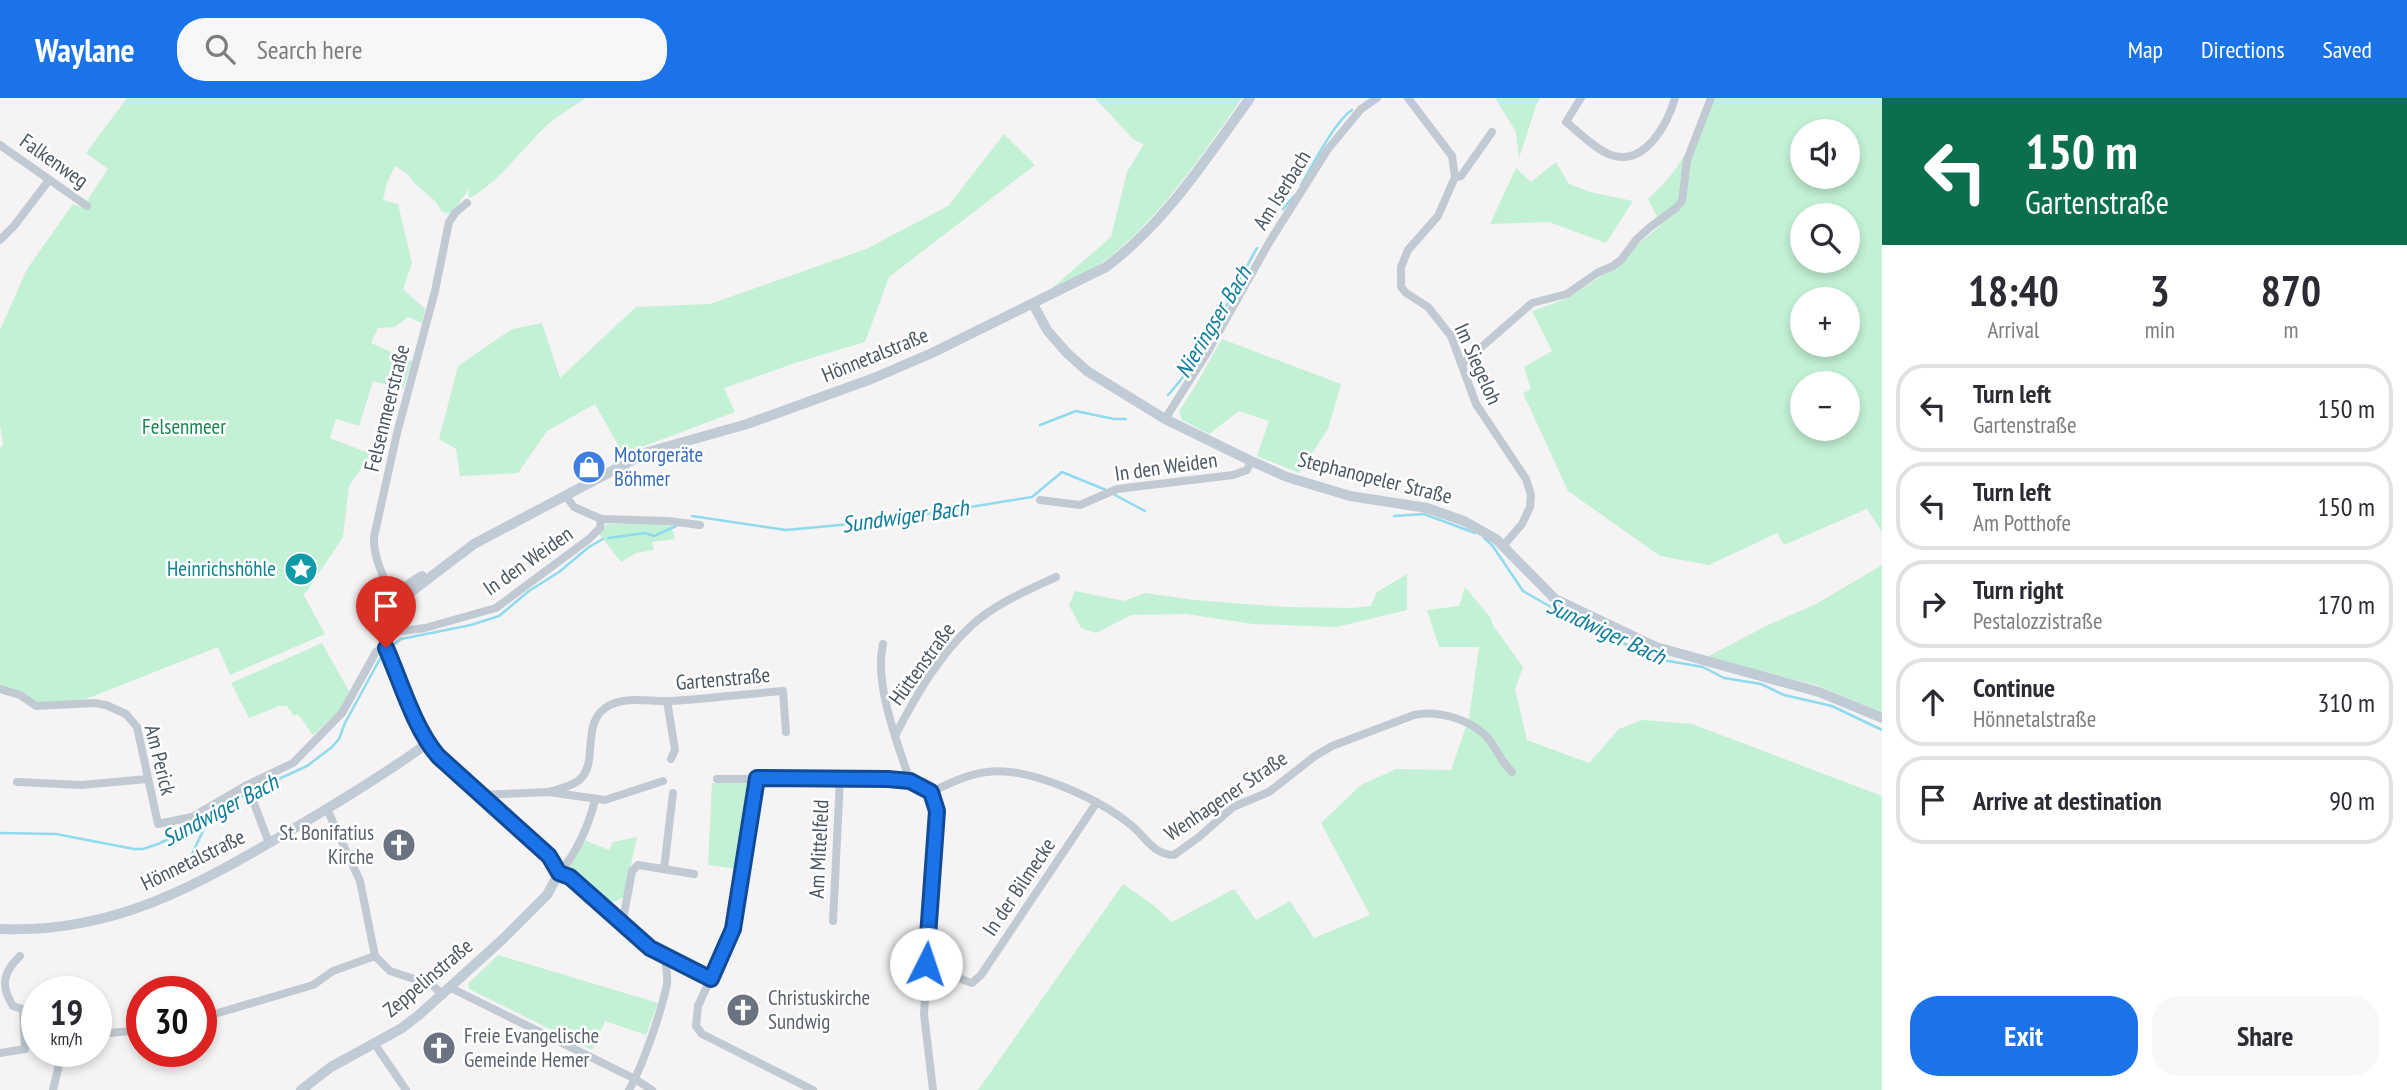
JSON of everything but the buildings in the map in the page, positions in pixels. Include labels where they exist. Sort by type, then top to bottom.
[{"type":"main road","name":"Hönnetalstraße","points":[[383,639],[382,615],[399,592],[408,585],[474,544],[648,452],[747,424],[846,389],[932,353],[1106,267],[1129,250],[1199,169],[1250,98]]},
{"type":"main road","name":"Stephanopeler Straße","points":[[1032,304],[1047,330],[1076,361],[1110,387],[1165,419],[1251,461],[1287,477],[1350,496],[1427,508],[1477,527],[1503,546],[1555,598],[1656,647],[1819,692],[1882,718]]},
{"type":"main road","points":[[383,639],[428,743],[438,756],[549,856],[559,873]]},
{"type":"main road","name":"Hönnetalstraße","points":[[0,929],[51,929],[103,920],[177,892],[327,809],[428,743]]},
{"type":"main road","name":"Zeppelinstraße","points":[[301,1090],[331,1067],[402,1028],[447,991],[547,895],[559,873]]},
{"type":"street","name":"Am Iserbach","points":[[1165,419],[1194,375],[1270,241],[1328,149],[1361,109],[1377,98]]},
{"type":"street","points":[[1408,98],[1452,156],[1455,177]]},
{"type":"street","points":[[1581,98],[1566,122],[1609,154],[1625,156],[1635,154],[1646,147],[1660,133],[1671,114],[1675,98]]},
{"type":"street","points":[[1462,363],[1532,303],[1567,294],[1621,260],[1636,240],[1682,201],[1687,160],[1711,98]]},
{"type":"street","name":"Im Siegeloh","points":[[1492,132],[1461,176],[1455,177],[1438,216],[1408,250],[1400,278],[1401,287],[1406,293],[1428,307],[1451,335],[1476,404],[1526,479],[1530,507],[1522,524],[1503,546]]},
{"type":"street","name":"Falkenweg","points":[[0,145],[87,206]]},
{"type":"street","points":[[0,240],[49,180]]},
{"type":"street","name":"Felsenmeerstraße","points":[[395,599],[376,554],[374,537],[397,433],[435,291],[449,222],[467,203]]},
{"type":"street","name":"In den Weiden","points":[[1040,500],[1080,505],[1117,489],[1233,475],[1247,470],[1251,461]]},
{"type":"street","name":"In den Weiden","points":[[566,496],[573,507],[601,519],[700,525]]},
{"type":"street","name":"In den Weiden","points":[[383,639],[496,608],[589,539],[600,528],[601,519]]},
{"type":"street","name":"Hüttenstraße","points":[[895,736],[942,659],[972,624],[1003,604],[1056,577]]},
{"type":"street","points":[[269,843],[249,789],[288,766],[304,753],[342,713],[383,639]]},
{"type":"street","points":[[883,644],[880,657],[884,687],[895,736],[910,781]]},
{"type":"street","name":"Am Perick","points":[[0,689],[20,695],[36,706],[94,703],[126,714],[137,727],[158,824],[192,817],[249,789]]},
{"type":"street","name":"Gartenstraße","points":[[548,792],[576,783],[586,772],[590,735],[601,713],[609,705],[623,701],[667,701],[783,691],[786,732]]},
{"type":"street","name":"Gartenstraße","points":[[667,701],[675,750],[671,759]]},
{"type":"street","name":"Wenhagener Straße","points":[[931,792],[986,772],[1012,772],[1061,786],[1097,802],[1137,829],[1160,853],[1174,855],[1179,854],[1233,807],[1269,792],[1332,746],[1427,712],[1471,724],[1487,737],[1503,764],[1512,772]]},
{"type":"street","points":[[757,778],[733,929],[695,1016],[696,1026],[702,1034],[813,1090]]},
{"type":"street","points":[[17,782],[82,785],[147,779]]},
{"type":"street","points":[[717,779],[910,781],[931,792],[937,811],[924,1014],[933,1090]]},
{"type":"street","name":"Am Mittelfeld","points":[[833,921],[839,779]]},
{"type":"street","name":"Gartenstraße","points":[[480,795],[548,792],[605,800],[663,781]]},
{"type":"street","points":[[664,869],[673,793]]},
{"type":"street","points":[[595,800],[568,863],[559,873],[570,877],[622,925],[664,956],[711,979]]},
{"type":"street","name":"In der Bilmecke","points":[[926,964],[939,967],[972,983],[981,975],[1097,802]]},
{"type":"street","points":[[327,809],[360,881],[375,956],[390,971],[447,991],[635,1079],[652,1090]]},
{"type":"street","points":[[622,925],[632,871],[638,865],[694,874]]},
{"type":"street","points":[[20,956],[4,966],[4,985],[8,999],[13,1006],[21,1010]]},
{"type":"street","points":[[217,1013],[313,985],[332,971],[375,956]]},
{"type":"street","points":[[629,1090],[667,984],[664,956]]},
{"type":"street","points":[[374,1043],[406,1090]]},
{"type":"street","points":[[0,1053],[21,1050]]},
{"type":"street","points":[[53,1090],[58,1067]]},
{"type":"green space","name":"Felsenmeer","points":[[127,98],[586,98],[550,123],[501,174],[470,198],[470,188],[451,214],[442,212],[409,175],[395,166],[383,200],[398,204],[412,263],[403,289],[425,309],[422,323],[408,317],[395,327],[378,328],[371,343],[412,361],[403,389],[373,381],[359,426],[336,419],[330,438],[371,454],[349,486],[343,537],[303,594],[325,634],[230,675],[218,647],[91,697],[73,702],[37,705],[0,686],[0,448],[3,445],[0,425],[0,330],[27,269],[73,204],[82,208],[108,169],[86,153]]},
{"type":"green space","points":[[1095,98],[1242,98],[1177,188],[1120,249],[1082,275],[1051,289],[1111,237],[1127,172],[1144,144],[1134,140]]},
{"type":"green space","points":[[1495,98],[1540,98],[1519,158],[1516,132]]},
{"type":"green space","points":[[1712,98],[1882,98],[1882,532],[1867,509],[1784,545],[1777,533],[1709,565],[1660,556],[1568,491],[1523,393],[1531,389],[1524,367],[1552,351],[1532,311],[1566,299],[1599,278],[1661,225],[1648,199],[1670,176],[1693,140]]},
{"type":"green space","points":[[1004,134],[1035,165],[889,277],[865,342],[724,388],[735,412],[623,454],[595,404],[547,431],[518,473],[460,476],[456,449],[439,439],[458,366],[512,329],[542,323],[560,378],[636,307],[710,304],[866,249],[948,206]]},
{"type":"green space","points":[[1556,162],[1569,184],[1590,192],[1633,201],[1606,243],[1549,222],[1490,224],[1516,168],[1531,182]]},
{"type":"green space","points":[[1222,339],[1341,384],[1328,429],[1299,473],[1257,456],[1269,421],[1239,411],[1209,434],[1182,420],[1179,411]]},
{"type":"green space","points":[[607,524],[671,525],[675,539],[652,542],[654,550],[636,553],[621,562],[599,534]]},
{"type":"green space","points":[[1882,565],[1882,713],[1819,686],[1707,657],[1770,624],[1816,604]]},
{"type":"green space","points":[[1407,574],[1407,610],[1336,627],[1253,624],[1186,614],[1131,615],[1096,633],[1081,628],[1069,605],[1075,591],[1124,601],[1145,593],[1285,607],[1353,608],[1371,606],[1377,592]]},
{"type":"green space","points":[[1465,587],[1491,618],[1492,624],[1523,667],[1515,689],[1527,740],[1589,763],[1619,729],[1642,720],[1692,724],[1882,796],[1882,1090],[978,1090],[1123,884],[1172,922],[1234,889],[1256,920],[1290,901],[1314,938],[1370,915],[1321,823],[1361,785],[1396,769],[1451,770],[1469,718],[1479,647],[1439,647],[1427,610],[1459,606]]},
{"type":"green space","points":[[322,643],[350,693],[339,711],[313,735],[298,714],[294,716],[287,706],[279,706],[249,718],[231,683]]},
{"type":"green space","points":[[753,781],[738,869],[708,865],[712,783]]},
{"type":"green space","points":[[637,837],[624,897],[606,906],[572,874],[569,865],[582,839],[609,850],[613,842]]},
{"type":"green space","points":[[498,955],[658,1003],[646,1035],[605,1021],[592,1050],[469,989],[468,984]]},
{"type":"waterway","name":"Nieringser Bach","points":[[1301,185],[1331,134],[1352,110]]},
{"type":"waterway","name":"Nieringser Bach","points":[[1283,209],[1294,196]]},
{"type":"waterway","name":"Nieringser Bach","points":[[1168,395],[1206,343],[1257,248]]},
{"type":"waterway","name":"Sundwiger Bach","points":[[1040,425],[1076,411],[1126,419]]},
{"type":"waterway","name":"Sundwiger Bach","points":[[692,516],[786,530],[883,521],[1032,497],[1062,472],[1106,490]]},
{"type":"waterway","name":"Sundwiger Bach","points":[[1115,495],[1145,511]]},
{"type":"waterway","name":"Sundwiger Bach","points":[[1394,516],[1424,514],[1475,533]]},
{"type":"waterway","name":"Sundwiger Bach","points":[[608,538],[645,533],[654,536],[676,526]]},
{"type":"waterway","name":"Sundwiger Bach","points":[[1484,538],[1492,545],[1523,591],[1572,619],[1657,659],[1703,667],[1724,678],[1761,684],[1784,695],[1832,706],[1882,730]]},
{"type":"waterway","name":"Sundwiger Bach","points":[[394,644],[401,639],[471,625],[499,616],[529,591],[603,539]]},
{"type":"waterway","name":"Sundwiger Bach","points":[[0,833],[56,834],[134,849],[158,844],[244,795],[307,766],[332,747],[339,739],[381,657]]},
{"type":"waterway","points":[[186,867],[208,820],[215,813]]},
{"type":"place","name":"Motorgeräte Böhmer","points":[[589,467]]},
{"type":"place","name":"Heinrichshöhle","points":[[301,569]]},
{"type":"place","name":"St. Bonifatius Kirche","points":[[399,845]]},
{"type":"place","name":"Christuskirche Sundwig","points":[[743,1010]]},
{"type":"place","name":"Freie Evangelische Gemeinde Hemer","points":[[439,1048]]},
{"type":"route","points":[[386,648],[418,723],[438,756],[549,856],[559,873],[570,877],[650,948],[711,979],[733,929],[757,778],[888,779],[910,781],[931,792],[937,811],[926,964]]}]
